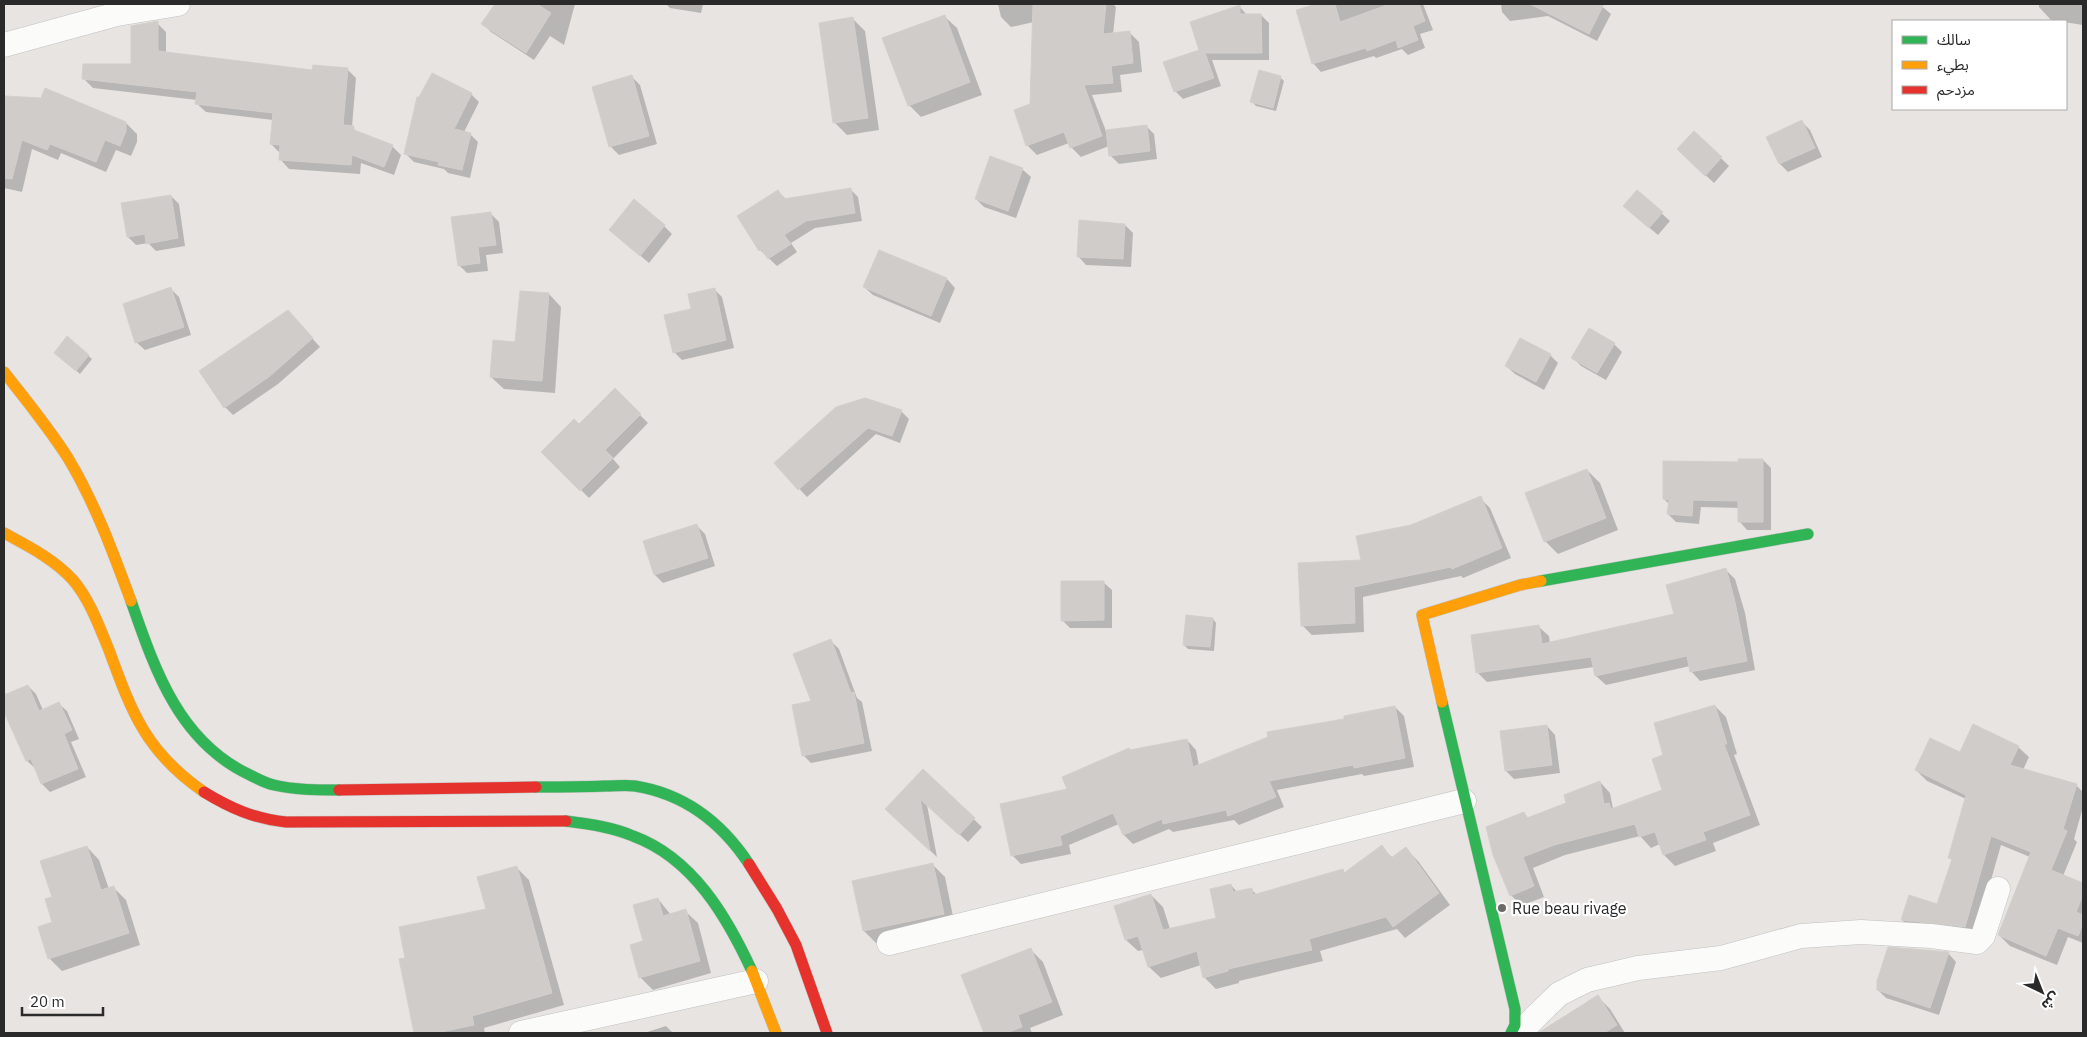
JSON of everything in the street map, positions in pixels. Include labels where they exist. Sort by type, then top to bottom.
[{"type":"main road","points":[[4,372],[67,458],[102,525],[160,681],[174,708],[194,736],[218,756],[242,772],[268,783],[312,790],[634,786],[677,798],[708,817],[721,828],[742,854],[767,892],[793,941],[807,973],[827,1033]]},
{"type":"main road","points":[[4,533],[45,556],[74,581],[95,618],[134,716],[145,733],[173,766],[227,806],[256,817],[286,822],[557,820],[596,825],[622,831],[647,841],[663,851],[695,879],[722,914],[756,981],[776,1033]]},
{"type":"main road","points":[[1511,1033],[1515,1025],[1516,1009],[1464,801],[1422,615],[1520,584],[1808,534]]},
{"type":"street","points":[[4,45],[117,14],[178,4]]},
{"type":"street","points":[[889,942],[1464,801]]},
{"type":"street","points":[[1519,1033],[1559,994],[1586,980],[1638,968],[1721,958],[1801,936],[1861,932],[1931,936],[1977,942],[1983,936],[1998,889]]},
{"type":"street","points":[[521,1033],[756,981]]},
{"type":"building","points":[[495,4],[537,4],[551,13],[526,53],[481,24]]},
{"type":"building","points":[[1033,4],[1106,4],[1103,34],[1130,31],[1133,63],[1111,66],[1113,83],[1084,85],[1102,136],[1070,148],[1064,132],[1026,146],[1014,110],[1030,104]]},
{"type":"building","points":[[1317,4],[1335,4],[1340,22],[1390,4],[1419,4],[1425,21],[1413,26],[1418,40],[1398,48],[1396,40],[1367,51],[1366,48],[1312,64],[1296,10]]},
{"type":"building","points":[[1530,4],[1604,4],[1589,34]]},
{"type":"building","points":[[1240,5],[1240,14],[1261,14],[1262,53],[1205,53],[1214,78],[1174,92],[1163,62],[1199,50],[1190,22]]},
{"type":"building","points":[[945,15],[970,82],[908,106],[882,38]]},
{"type":"building","points":[[853,17],[868,118],[833,123],[819,23]]},
{"type":"building","points":[[158,21],[158,51],[312,70],[313,65],[348,68],[343,125],[354,126],[354,130],[393,145],[384,167],[352,155],[351,165],[279,160],[280,145],[270,144],[273,113],[195,104],[197,92],[82,79],[83,64],[131,64],[131,26]]},
{"type":"building","points":[[1259,70],[1281,76],[1273,108],[1250,102]]},
{"type":"building","points":[[432,73],[472,93],[454,129],[471,133],[462,170],[438,165],[439,162],[404,154],[417,97],[419,97]]},
{"type":"building","points":[[632,75],[649,136],[609,147],[592,87]]},
{"type":"building","points":[[45,88],[126,122],[126,131],[120,146],[105,140],[96,162],[50,144],[47,150],[22,140],[12,179],[4,178],[4,96],[41,98]]},
{"type":"building","points":[[1802,120],[1815,148],[1779,164],[1766,137]]},
{"type":"building","points":[[1147,125],[1150,151],[1109,156],[1106,130]]},
{"type":"building","points":[[1694,131],[1722,157],[1705,176],[1677,149]]},
{"type":"building","points":[[990,156],[1023,168],[1008,211],[975,199]]},
{"type":"building","points":[[851,188],[855,213],[806,221],[784,235],[791,244],[768,259],[761,249],[759,251],[737,216],[778,190],[784,199]]},
{"type":"building","points":[[1637,190],[1663,212],[1649,228],[1623,206]]},
{"type":"building","points":[[171,195],[178,238],[146,244],[145,234],[127,237],[121,203]]},
{"type":"building","points":[[634,199],[665,225],[640,256],[609,230]]},
{"type":"building","points":[[491,212],[496,245],[478,247],[480,263],[458,266],[451,217]]},
{"type":"building","points":[[1079,220],[1125,224],[1123,259],[1077,257]]},
{"type":"building","points":[[879,250],[947,278],[931,316],[863,287]]},
{"type":"building","points":[[171,287],[184,327],[135,343],[123,304]]},
{"type":"building","points":[[715,288],[726,340],[673,353],[664,315],[691,309],[688,294]]},
{"type":"building","points":[[520,291],[549,293],[542,381],[490,377],[493,340],[515,342]]},
{"type":"building","points":[[288,310],[313,338],[270,376],[224,408],[199,371]]},
{"type":"building","points":[[1589,328],[1615,343],[1597,373],[1571,358]]},
{"type":"building","points":[[67,336],[89,355],[76,371],[54,353]]},
{"type":"building","points":[[1520,338],[1551,354],[1536,382],[1505,366]]},
{"type":"building","points":[[615,388],[641,414],[605,450],[613,458],[580,491],[541,452],[574,419],[579,424]]},
{"type":"building","points":[[865,398],[902,410],[892,436],[868,428],[798,490],[774,463],[836,407]]},
{"type":"building","points":[[1738,459],[1763,459],[1763,522],[1738,522],[1738,501],[1693,500],[1692,516],[1667,514],[1669,500],[1663,499],[1663,461],[1738,462]]},
{"type":"building","points":[[1587,469],[1606,518],[1544,542],[1525,493]]},
{"type":"building","points":[[1481,496],[1502,548],[1452,569],[1451,567],[1354,587],[1355,623],[1301,626],[1298,563],[1361,560],[1356,536],[1411,525]]},
{"type":"building","points":[[697,524],[708,558],[654,575],[643,541]]},
{"type":"building","points":[[1726,568],[1747,661],[1690,672],[1687,656],[1595,676],[1591,657],[1476,673],[1471,635],[1539,625],[1542,644],[1674,614],[1666,585]]},
{"type":"building","points":[[1061,581],[1104,581],[1104,620],[1061,621]]},
{"type":"building","points":[[1186,615],[1213,618],[1210,647],[1183,645]]},
{"type":"building","points":[[831,639],[851,693],[854,692],[864,743],[802,756],[792,705],[811,701],[793,654]]},
{"type":"building","points":[[28,685],[39,711],[59,702],[72,730],[64,734],[78,769],[41,784],[31,759],[26,761],[4,712],[4,695]]},
{"type":"building","points":[[1715,705],[1727,744],[1724,744],[1750,815],[1703,832],[1706,840],[1663,855],[1655,832],[1639,837],[1635,824],[1554,845],[1523,857],[1534,886],[1510,896],[1493,855],[1486,827],[1524,812],[1527,818],[1566,803],[1564,795],[1600,781],[1604,804],[1609,803],[1611,809],[1662,790],[1652,759],[1663,755],[1654,723]]},
{"type":"building","points":[[1395,706],[1405,758],[1354,768],[1353,765],[1269,781],[1276,797],[1228,816],[1226,810],[1163,824],[1162,819],[1123,835],[1113,813],[1060,836],[1062,845],[1011,856],[1000,804],[1067,789],[1062,777],[1129,748],[1130,750],[1187,739],[1193,767],[1268,737],[1267,732],[1344,719],[1344,716]]},
{"type":"building","points":[[1973,724],[2019,746],[2010,765],[2077,784],[2063,829],[2067,831],[2051,870],[2083,883],[2083,895],[2076,912],[2083,915],[2083,924],[2078,936],[2058,928],[2046,956],[1998,935],[2031,852],[1991,836],[1965,927],[1901,920],[1909,895],[1937,904],[1952,859],[1948,858],[1966,795],[1915,770],[1930,738],[1960,752]]},
{"type":"building","points":[[1547,725],[1552,765],[1505,771],[1500,731]]},
{"type":"building","points":[[923,769],[975,818],[959,835],[920,799],[930,851],[885,809]]},
{"type":"building","points":[[1382,845],[1391,858],[1406,847],[1439,893],[1393,927],[1386,917],[1309,939],[1312,950],[1228,969],[1228,971],[1203,978],[1197,951],[1148,967],[1138,936],[1125,940],[1114,906],[1151,894],[1163,930],[1216,918],[1210,889],[1231,884],[1233,892],[1252,888],[1253,895],[1343,869],[1344,873]]},
{"type":"building","points":[[87,846],[101,890],[114,886],[129,933],[48,959],[38,927],[52,922],[45,899],[52,897],[40,861]]},
{"type":"building","points":[[933,863],[944,914],[863,931],[852,881]]},
{"type":"building","points":[[517,866],[552,993],[472,1016],[474,1025],[436,1033],[414,1033],[399,959],[405,958],[399,927],[486,909],[477,877]]},
{"type":"building","points":[[658,898],[663,916],[686,909],[700,961],[639,978],[630,945],[643,941],[633,905]]},
{"type":"building","points":[[1888,947],[1949,952],[1930,1008],[1877,990],[1877,981]]},
{"type":"building","points":[[1031,948],[1052,1002],[1018,1015],[1022,1027],[1006,1033],[984,1033],[961,975]]},
{"type":"building","points":[[1598,995],[1617,1025],[1604,1033],[1538,1033]]},
{"type":"traffic: fast","points":[[1541,581],[1808,534]]},
{"type":"traffic: fast","points":[[131,601],[160,678],[187,724],[205,744],[225,761],[268,783],[298,789],[339,790]]},
{"type":"traffic: fast","points":[[1442,702],[1515,1009],[1515,1025],[1511,1033]]},
{"type":"traffic: fast","points":[[536,787],[635,786],[670,796],[686,803],[714,823],[749,864]]},
{"type":"traffic: fast","points":[[566,821],[617,830],[654,846],[673,859],[690,874],[719,910],[752,971]]},
{"type":"traffic: slow","points":[[4,372],[53,436],[78,475],[103,528],[131,601]]},
{"type":"traffic: slow","points":[[4,533],[49,559],[73,580],[94,614],[125,693],[143,730],[168,762],[204,792]]},
{"type":"traffic: slow","points":[[1442,702],[1422,615],[1520,585],[1541,581]]},
{"type":"traffic: slow","points":[[752,971],[776,1033]]},
{"type":"traffic: jam","points":[[339,790],[536,787]]},
{"type":"traffic: jam","points":[[204,792],[243,812],[275,821],[286,822],[566,821]]},
{"type":"traffic: jam","points":[[749,864],[777,909],[796,945],[827,1033]]},
{"type":"place","name":"Rue beau rivage","points":[[1502,908]]}]
